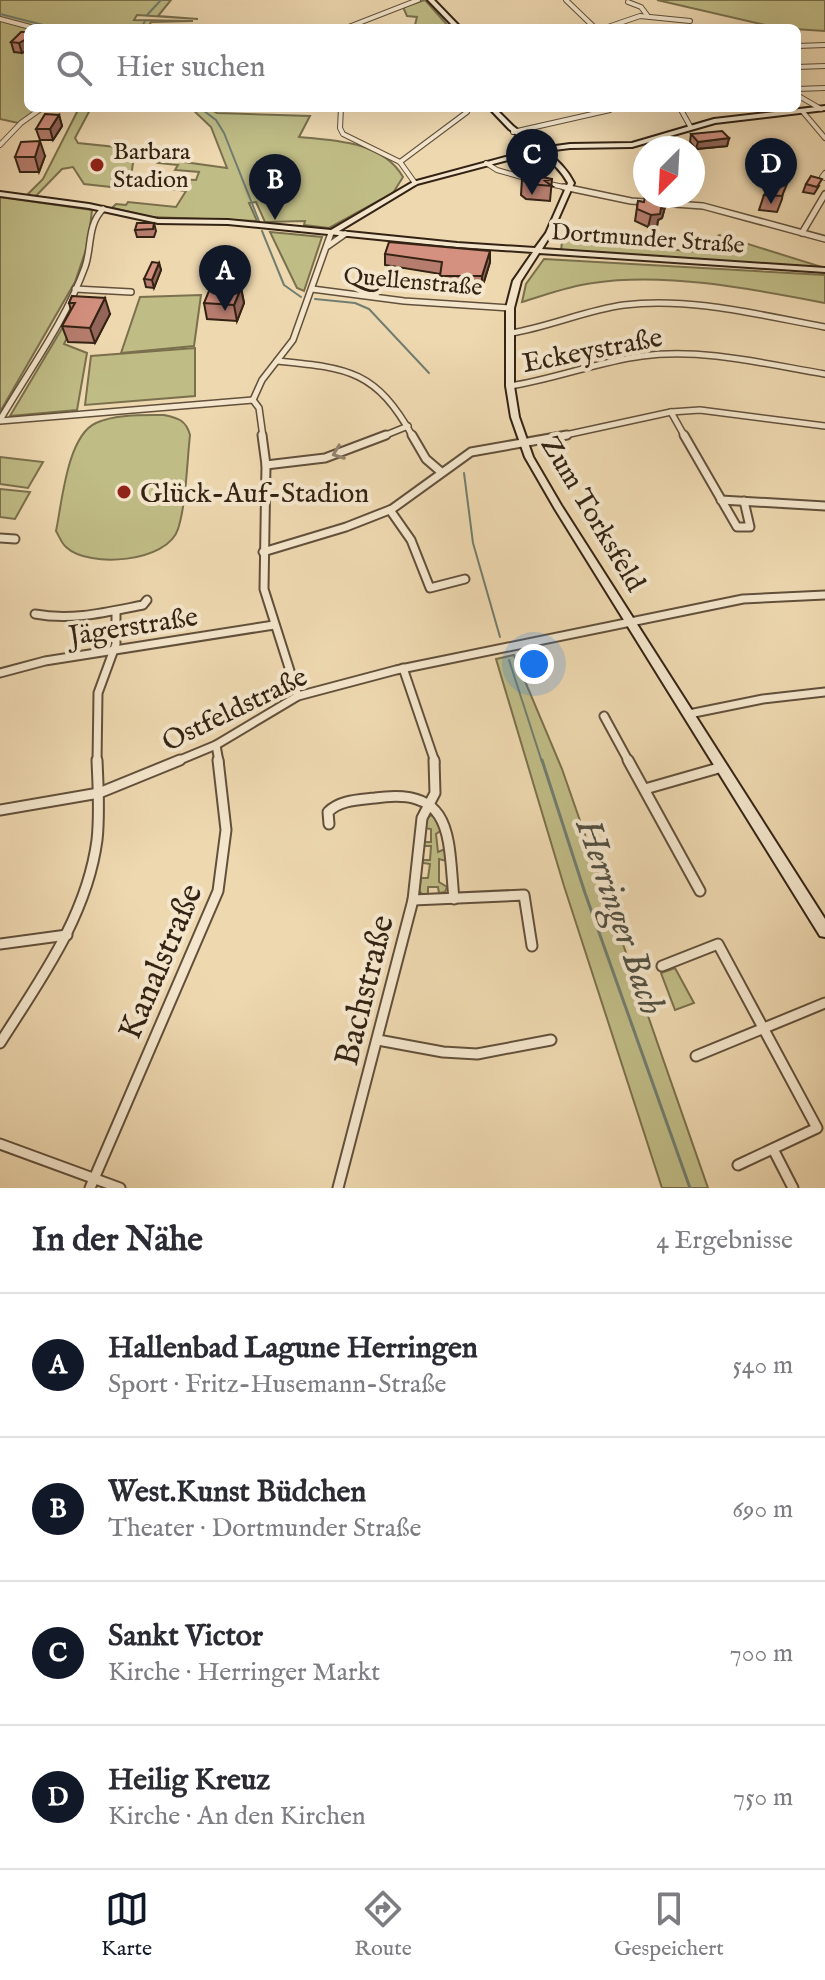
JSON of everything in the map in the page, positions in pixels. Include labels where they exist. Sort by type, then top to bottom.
[{"type":"main road","points":[[431,0],[454,24]]},
{"type":"main road","points":[[331,233],[415,183],[486,163],[538,150],[570,146],[632,145],[690,126],[823,109]]},
{"type":"main road","points":[[496,112],[513,132],[555,163],[569,187],[548,231],[534,251]]},
{"type":"main road","name":"Dortmunder Straße","points":[[0,194],[103,209],[158,221],[228,222],[534,251],[825,270]]},
{"type":"main road","points":[[345,234],[355,220]]},
{"type":"main road","name":"Zum Torksfeld","points":[[534,251],[517,281],[510,308],[510,386],[523,444],[558,507],[825,931]]},
{"type":"street","points":[[356,24],[418,0]]},
{"type":"street","points":[[566,0],[591,24]]},
{"type":"street","points":[[628,2],[641,7],[647,15]]},
{"type":"street","points":[[618,24],[647,15],[690,21]]},
{"type":"street","points":[[0,19],[24,25]]},
{"type":"street","points":[[801,46],[825,45]]},
{"type":"street","points":[[801,67],[825,66]]},
{"type":"street","points":[[801,91],[825,88]]},
{"type":"street","points":[[801,95],[823,109]]},
{"type":"street","points":[[0,145],[36,112]]},
{"type":"street","points":[[341,112],[343,134],[400,162],[415,183]]},
{"type":"street","points":[[400,162],[407,160],[424,142],[467,112]]},
{"type":"street","points":[[513,132],[601,112]]},
{"type":"street","points":[[682,112],[690,126]]},
{"type":"street","points":[[803,112],[825,138]]},
{"type":"street","points":[[486,163],[497,170],[554,185],[631,201],[703,206],[825,239]]},
{"type":"street","points":[[802,233],[825,194]]},
{"type":"street","points":[[0,420],[50,338],[75,289],[89,254],[93,219],[103,209]]},
{"type":"street","points":[[253,400],[262,380],[293,340],[331,233]]},
{"type":"street","points":[[328,246],[345,234]]},
{"type":"street","points":[[75,289],[131,292]]},
{"type":"street","name":"Quellenstraße","points":[[312,289],[404,301],[510,308]]},
{"type":"street","points":[[511,333],[590,312],[663,303],[697,305],[825,327]]},
{"type":"street","name":"Eckeystraße","points":[[510,386],[628,358],[660,354],[706,357],[825,374]]},
{"type":"street","points":[[277,361],[360,373],[381,388],[408,426],[427,461],[440,471]]},
{"type":"street","points":[[0,420],[253,400]]},
{"type":"street","points":[[253,400],[259,408],[266,465],[264,589],[298,696]]},
{"type":"street","points":[[263,552],[390,510],[416,495],[452,461],[471,452],[671,412],[700,410],[825,426]]},
{"type":"street","points":[[671,412],[737,527],[750,527],[744,501]]},
{"type":"street","points":[[266,465],[325,458],[408,426]]},
{"type":"street","points":[[721,500],[825,506]]},
{"type":"street","points":[[390,510],[411,540],[430,588],[465,579]]},
{"type":"street","points":[[0,538],[15,539]]},
{"type":"street","name":"Ostfeldstraße","points":[[0,810],[99,793],[216,745],[298,696],[403,668],[743,599],[825,595]]},
{"type":"street","points":[[35,614],[52,618],[116,612],[143,605],[147,600]]},
{"type":"street","points":[[0,1043],[67,935],[93,862],[99,793],[95,758],[97,694],[105,666],[114,650],[116,612]]},
{"type":"street","name":"Jägerstraße","points":[[0,673],[45,661],[274,625]]},
{"type":"street","name":"Bachstraße","points":[[338,1188],[413,900],[420,826],[435,793],[436,766],[403,668]]},
{"type":"street","points":[[689,714],[763,699],[825,692]]},
{"type":"street","points":[[604,716],[700,891]]},
{"type":"street","name":"Kanalstraße","points":[[92,1183],[210,914],[224,871],[228,842],[216,745]]},
{"type":"street","points":[[645,789],[722,767]]},
{"type":"street","points":[[329,824],[328,812],[336,804],[408,794],[429,805],[443,816],[446,824],[454,899]]},
{"type":"street","points":[[413,900],[524,895],[532,946]]},
{"type":"street","points":[[0,944],[67,935]]},
{"type":"street","points":[[662,966],[718,944],[817,1128],[738,1165]]},
{"type":"street","points":[[696,1056],[825,1003]]},
{"type":"street","points":[[378,1040],[435,1052],[472,1053],[508,1050],[529,1041],[551,1040]]},
{"type":"street","points":[[0,1144],[92,1183],[120,1188]]},
{"type":"street","points":[[773,1149],[793,1188]]},
{"type":"shaded area","points":[[0,0],[171,0],[158,16],[198,19],[137,15],[134,20],[193,21],[24,24],[24,112],[35,112],[18,123],[0,119]]},
{"type":"shaded area","points":[[425,0],[446,24],[415,24],[417,17],[407,16],[403,7]]},
{"type":"shaded area","points":[[657,0],[825,0],[825,31],[801,29],[801,24],[761,24]]},
{"type":"shaded area","points":[[77,112],[89,112],[75,138],[78,143],[135,149],[132,170],[120,188],[84,184],[73,167],[62,169],[34,198],[30,197],[28,194],[43,179]]},
{"type":"shaded area","points":[[195,112],[310,116],[299,137],[343,142],[371,150],[384,156],[403,177],[393,193],[329,228],[304,225],[305,221],[265,222],[256,202],[249,203],[257,221],[152,217],[112,208],[128,202],[176,207],[186,191],[169,186],[175,179],[196,180],[199,172],[175,170],[178,165],[158,163],[167,153],[184,162],[227,168],[211,127]]},
{"type":"shaded area","points":[[0,197],[92,210],[88,244],[75,282],[0,412]]},
{"type":"shaded area","points":[[270,232],[322,237],[304,291],[297,288]]},
{"type":"shaded area","points":[[719,235],[825,268],[561,252],[562,240],[700,252]]},
{"type":"shaded area","points":[[544,259],[825,275],[825,303],[709,284],[650,280],[584,284],[522,302],[526,284]]},
{"type":"shaded area","points":[[201,295],[194,346],[121,353],[140,297]]},
{"type":"shaded area","points":[[67,320],[75,321],[64,344],[87,353],[77,410],[10,416]]},
{"type":"shaded area","points":[[195,348],[195,396],[85,405],[91,356]]},
{"type":"shaded area","name":"Glück-Auf-Stadion","points":[[164,415],[181,420],[190,435],[183,508],[178,529],[171,540],[160,549],[127,559],[92,558],[66,547],[56,531],[67,471],[78,441],[86,430],[112,418]]},
{"type":"shaded area","points":[[0,457],[43,462],[28,488],[0,484]]},
{"type":"shaded area","points":[[0,489],[30,492],[15,519],[0,517]]},
{"type":"shaded area","points":[[514,655],[562,769],[708,1188],[662,1188],[564,886],[496,659]]},
{"type":"shaded area","points":[[433,814],[442,830],[436,834],[438,852],[445,849],[446,861],[439,859],[439,882],[447,887],[445,892],[439,893],[438,887],[428,887],[428,894],[422,894],[419,891],[421,878],[428,878],[430,864],[423,863],[423,860],[430,860],[431,846],[424,846],[424,842],[431,842],[431,829],[424,828],[427,818]]},
{"type":"shaded area","points":[[675,968],[694,1003],[675,1010],[661,973]]},
{"type":"building","points":[[21,32],[24,32],[24,40],[11,42]]},
{"type":"building","points":[[45,114],[59,115],[50,129],[36,129]]},
{"type":"building","points":[[722,131],[729,138],[705,141],[705,136],[691,134]]},
{"type":"building","points":[[40,141],[35,157],[15,157],[21,142]]},
{"type":"building","points":[[530,176],[552,179],[545,181],[552,186],[528,184],[522,179]]},
{"type":"building","points":[[811,176],[822,179],[817,187],[806,184]]},
{"type":"building","points":[[775,178],[785,180],[783,183],[787,184],[782,196],[764,195]]},
{"type":"building","points":[[661,208],[660,214],[651,215],[637,209]]},
{"type":"building","points":[[137,223],[154,223],[153,229],[135,230]]},
{"type":"building","points":[[389,242],[490,251],[482,276],[440,276],[442,262],[385,254]]},
{"type":"building","points":[[152,262],[159,263],[152,280],[144,279]]},
{"type":"building","points":[[211,286],[241,288],[234,305],[204,303]]},
{"type":"building","points":[[72,296],[105,298],[90,328],[62,326],[75,303],[69,303]]},
{"type":"waterway","points":[[147,15],[161,0]]},
{"type":"waterway","name":"Herringer Bach","points":[[0,14],[39,24]]},
{"type":"waterway","name":"Herringer Bach","points":[[205,112],[216,120],[224,133],[259,221]]},
{"type":"waterway","name":"Herringer Bach","points":[[262,231],[284,285],[301,297]]},
{"type":"waterway","name":"Herringer Bach","points":[[315,299],[355,303],[369,309],[429,373]]},
{"type":"waterway","name":"Herringer Bach","points":[[464,473],[473,543],[500,637]]},
{"type":"waterway","name":"Herringer Bach","points":[[509,660],[542,762]]},
{"type":"waterway","name":"Herringer Bach","points":[[542,760],[585,893],[690,1188]]},
{"type":"place","name":"Barbara Stadion","points":[[97,165]]},
{"type":"place","name":"Sankt Victor","points":[[532,195]]},
{"type":"place","name":"Heilig Kreuz","points":[[771,204]]},
{"type":"place","name":"West.Kunst Büdchen","points":[[275,220]]},
{"type":"place","name":"Hallenbad Lagune Herringen","points":[[225,311]]},
{"type":"place","name":"Glück-Auf-Stadion","points":[[124,492]]}]
